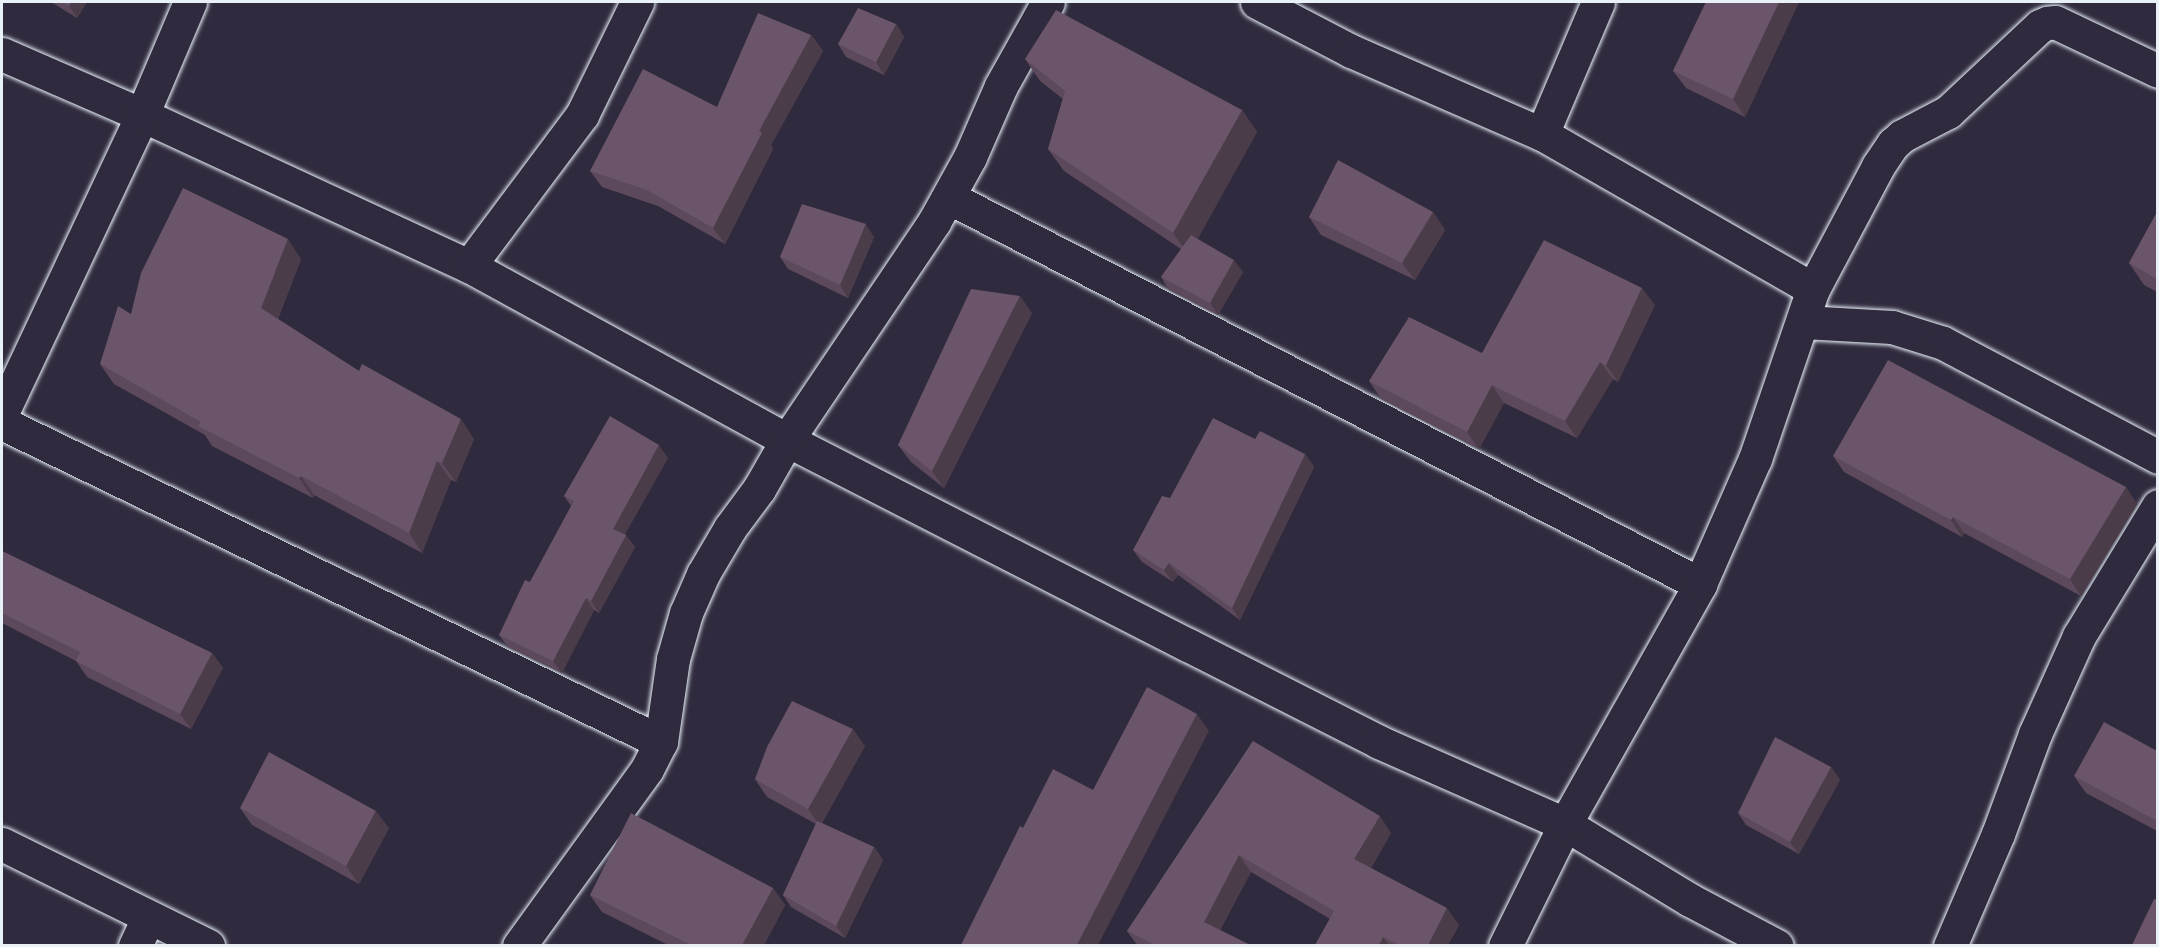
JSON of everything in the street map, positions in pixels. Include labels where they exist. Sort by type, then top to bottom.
[{"type":"street","points":[[2,413],[142,115],[190,2]]},
{"type":"street","points":[[469,266],[582,115],[637,2]]},
{"type":"street","points":[[519,945],[647,769],[661,742],[673,658],[686,613],[703,574],[730,528],[759,489],[787,440],[934,222],[970,157],[1001,86],[1048,2]]},
{"type":"street","points":[[1257,2],[1351,51],[1542,134],[1813,289]]},
{"type":"street","points":[[1542,134],[1598,2]]},
{"type":"street","points":[[1505,945],[1566,824],[1700,584],[1755,459],[1813,289],[1878,166],[1893,144],[1902,136],[1948,112],[2040,26],[2043,12],[2055,22],[2157,71]]},
{"type":"street","points":[[2,54],[142,115],[469,266],[787,440],[1379,742],[1566,824],[1690,900],[1777,945]]},
{"type":"street","points":[[948,197],[1700,584]]},
{"type":"street","points":[[1803,322],[1892,327],[1943,343],[2157,458]]},
{"type":"street","points":[[2,423],[661,742]]},
{"type":"street","points":[[1950,945],[1998,834],[2035,734],[2079,636],[2157,506]]},
{"type":"street","points":[[2,844],[141,932],[208,945]]},
{"type":"building","points":[[1706,2],[1779,2],[1733,99],[1673,71]]},
{"type":"building","points":[[858,8],[896,24],[876,62],[838,44]]},
{"type":"building","points":[[1056,10],[1242,110],[1173,233],[1048,149],[1065,91],[1025,59]]},
{"type":"building","points":[[758,13],[811,35],[759,131],[762,133],[713,228],[647,190],[590,171],[643,69],[717,107]]},
{"type":"building","points":[[1338,160],[1433,212],[1402,263],[1309,217]]},
{"type":"building","points":[[183,188],[288,239],[261,308],[359,371],[362,364],[461,419],[442,463],[437,461],[409,533],[301,476],[299,478],[198,426],[201,422],[100,364],[118,306],[131,314],[141,273]]},
{"type":"building","points":[[802,204],[866,224],[840,285],[780,257]]},
{"type":"building","points":[[2157,212],[2157,279],[2129,263]]},
{"type":"building","points":[[1191,235],[1234,260],[1210,303],[1161,277]]},
{"type":"building","points":[[1544,240],[1642,288],[1606,365],[1600,362],[1565,421],[1492,385],[1467,432],[1369,381],[1409,317],[1482,353]]},
{"type":"building","points":[[971,289],[1020,296],[932,471],[898,445]]},
{"type":"building","points":[[1888,360],[2126,487],[2070,579],[1953,517],[1951,520],[1833,456]]},
{"type":"building","points":[[610,416],[659,445],[613,529],[626,535],[591,601],[586,598],[553,661],[499,635],[525,580],[530,582],[574,501],[564,496]]},
{"type":"building","points":[[1213,418],[1255,439],[1260,431],[1305,454],[1232,608],[1169,563],[1164,570],[1133,550],[1162,496],[1170,498]]},
{"type":"building","points":[[2,551],[212,653],[180,714],[76,661],[80,652],[2,613]]},
{"type":"building","points":[[1147,687],[1197,714],[1077,945],[961,945],[1020,826],[1023,828],[1053,769],[1093,790]]},
{"type":"building","points":[[792,701],[853,729],[808,809],[755,779],[767,747]]},
{"type":"building","points":[[2104,722],[2157,751],[2157,821],[2074,776]]},
{"type":"building","points":[[1775,737],[1831,767],[1790,842],[1738,813]]},
{"type":"building","points":[[1253,741],[1380,816],[1354,859],[1447,908],[1428,945],[1399,945],[1383,937],[1379,945],[1315,945],[1334,911],[1239,855],[1204,922],[1250,945],[1155,945],[1127,931]]},
{"type":"building","points":[[269,752],[376,811],[346,866],[240,808]]},
{"type":"building","points":[[631,813],[773,888],[742,945],[691,945],[590,895]]},
{"type":"building","points":[[817,821],[874,847],[836,926],[783,895]]},
{"type":"building","points":[[2154,899],[2157,900],[2157,945],[2132,945]]}]
